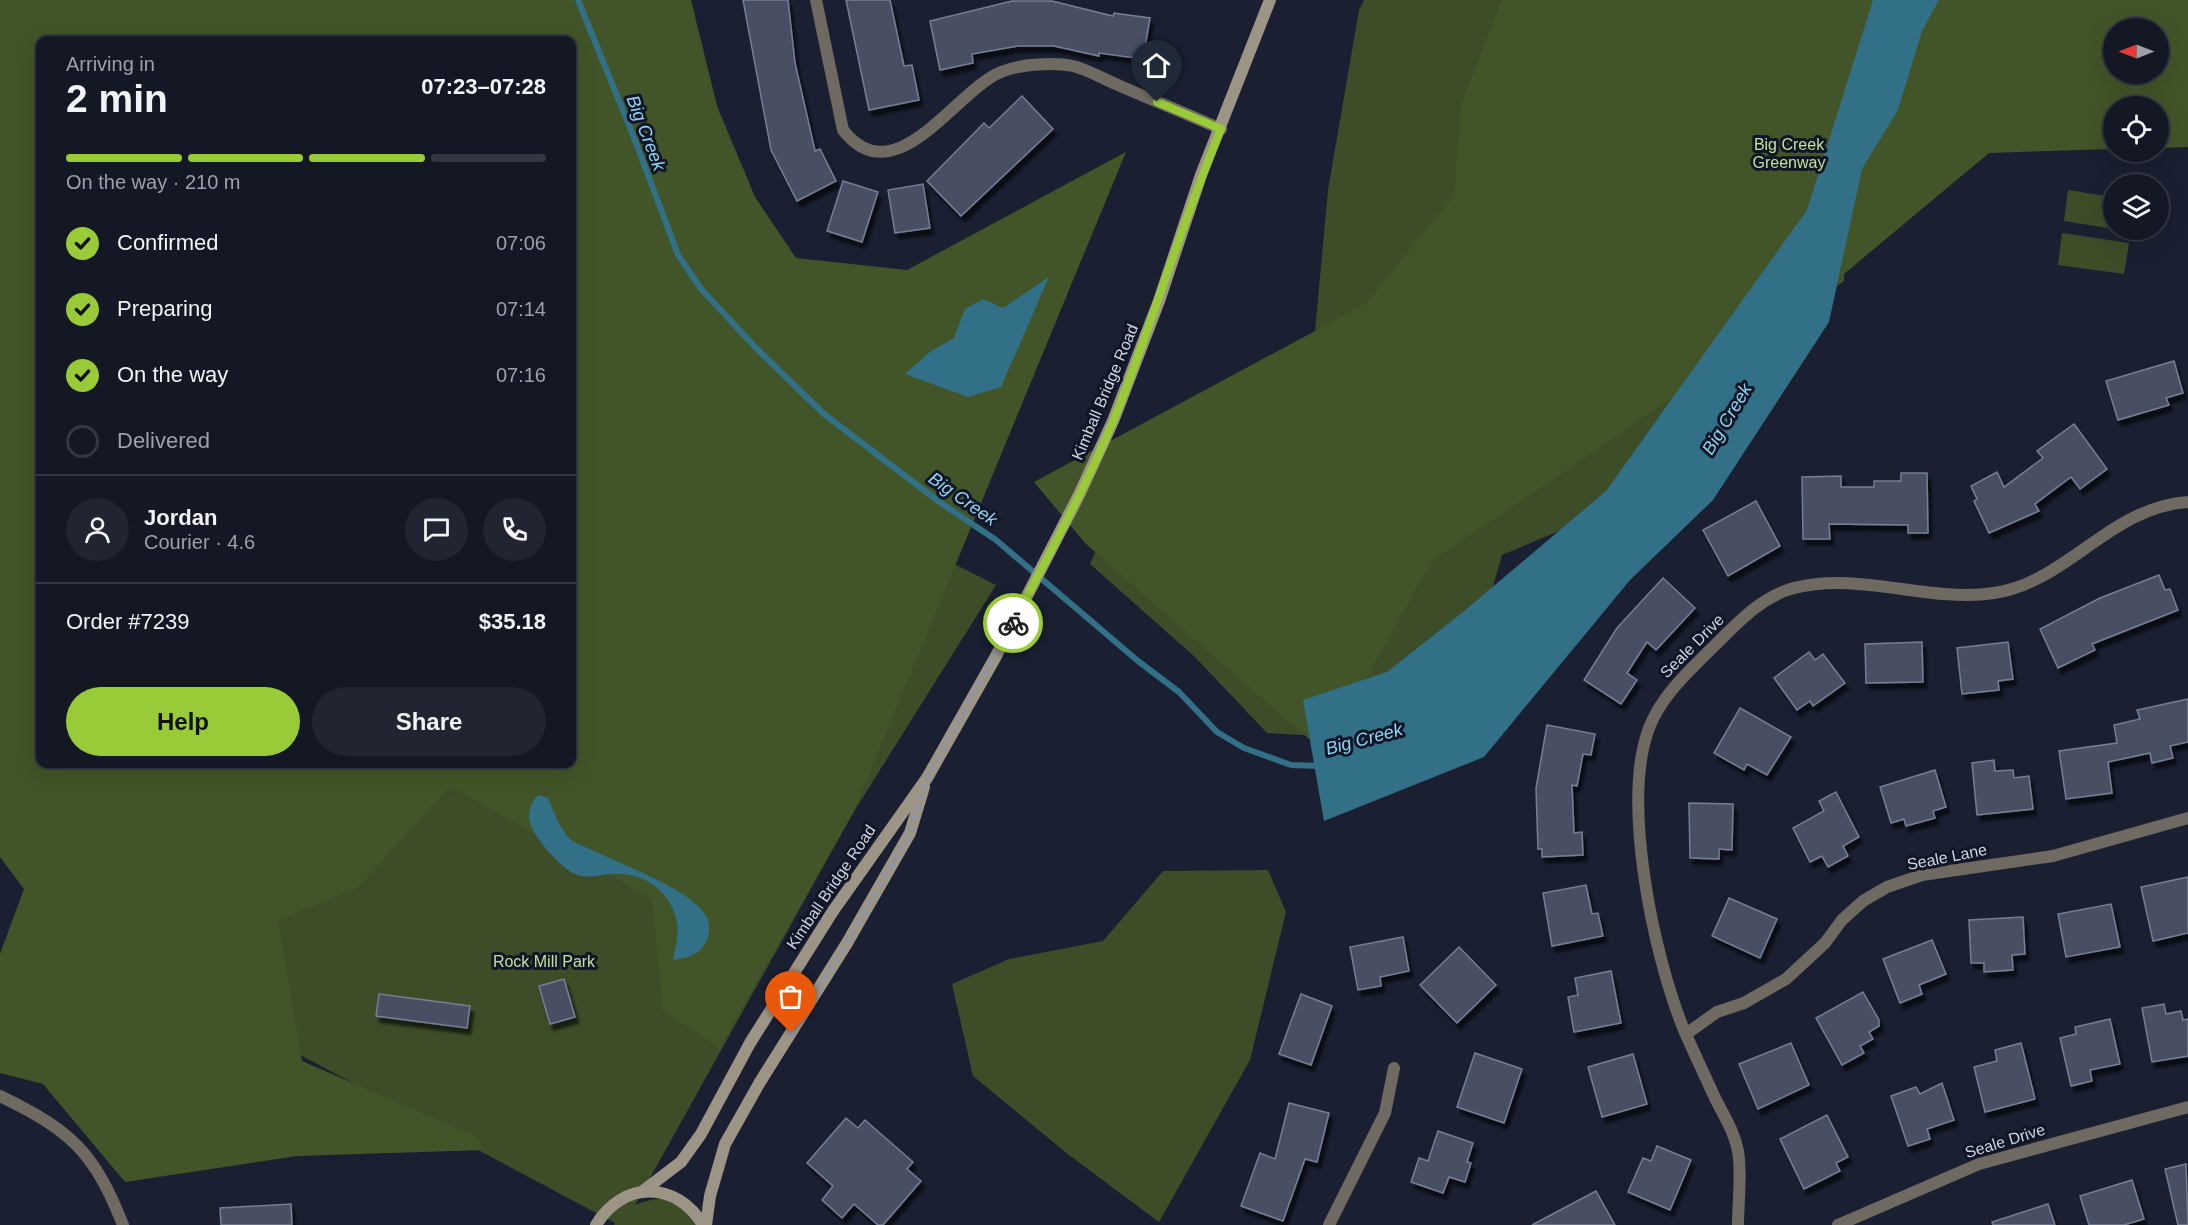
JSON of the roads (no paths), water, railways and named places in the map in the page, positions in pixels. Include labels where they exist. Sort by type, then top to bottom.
[{"type":"street","points":[[816,0],[843,130],[853,142],[863,147],[890,150],[904,146],[921,136],[986,80],[1002,71],[1041,66],[1073,66],[1221,129]]},
{"type":"street","name":"Kimball Bridge Road","points":[[596,1225],[608,1208],[624,1197],[643,1191],[681,1162],[701,1134],[750,1043],[813,942],[896,819],[927,778],[995,658],[1079,495],[1113,421],[1160,301],[1201,175],[1270,0]]},
{"type":"street","name":"Seale Drive","points":[[1738,1225],[1738,1152],[1730,1126],[1675,1008],[1646,895],[1637,783],[1641,753],[1650,726],[1663,701],[1680,679],[1765,601],[1791,589],[1818,583],[1970,596],[1998,593],[2050,571],[2127,519],[2153,508],[2188,502]]},
{"type":"street","name":"Kimball Bridge Road","points":[[705,1225],[710,1196],[725,1144],[760,1082],[847,943],[910,833],[927,778]]},
{"type":"street","name":"Seale Lane","points":[[1686,1034],[1717,1012],[1744,1003],[1786,979],[1825,943],[1856,908],[1887,887],[1922,875],[2054,856],[2188,818]]},
{"type":"street","points":[[1329,1225],[1385,1113],[1394,1068]]},
{"type":"street","points":[[0,1096],[48,1120],[73,1140],[96,1166],[123,1225]]},
{"type":"street","name":"Seale Drive","points":[[1838,1225],[1979,1164],[2188,1107]]},
{"type":"street","points":[[643,1191],[663,1192],[681,1199],[696,1212],[705,1225]]},
{"type":"water","points":[[1873,0],[1939,0],[1922,31],[1898,110],[1862,169],[1829,322],[1713,500],[1630,580],[1484,757],[1324,821],[1303,700],[1387,672],[1463,612],[1606,491],[1807,210]]},
{"type":"water","points":[[1049,277],[1001,387],[968,397],[905,374],[931,351],[954,338],[965,309],[983,299],[1003,308]]},
{"type":"water","points":[[538,795],[548,798],[555,815],[573,841],[644,873],[681,893],[695,904],[709,922],[708,936],[702,948],[689,957],[673,960],[678,932],[674,912],[663,894],[646,881],[625,874],[578,875],[560,863],[545,848],[530,823],[530,807]]},
{"type":"waterway","name":"Big Creek","points":[[578,0],[633,135],[678,255],[702,290],[757,349],[824,414],[938,501],[996,540],[1138,661],[1179,692],[1217,732],[1244,748],[1291,765],[1322,766]]},
{"type":"park label","name":"Big Creek Greenway","points":[[1789,153]]},
{"type":"park label","name":"Rock Mill Park","points":[[544,961]]}]
